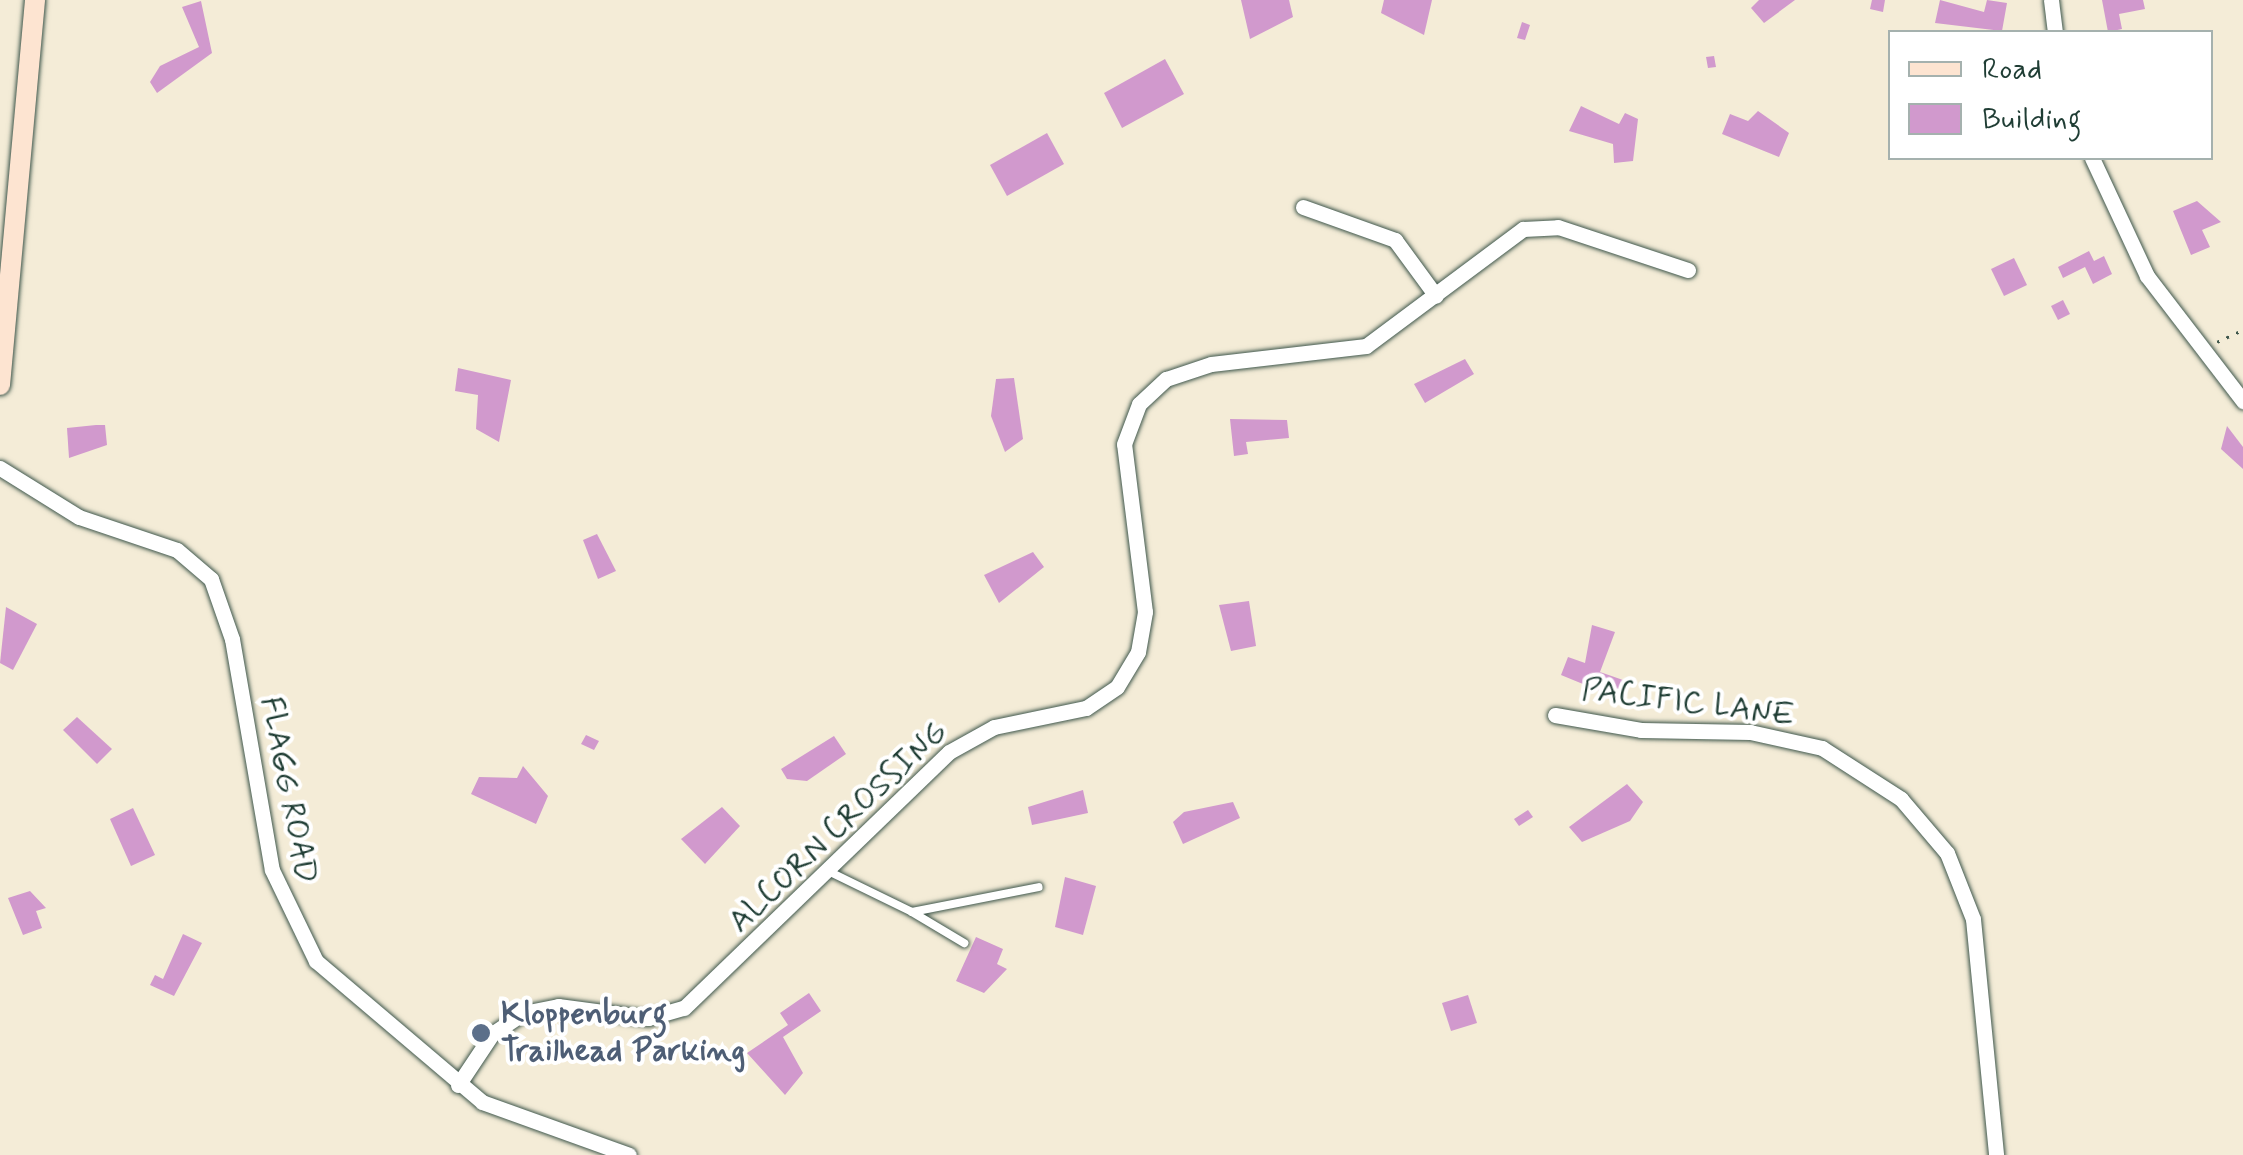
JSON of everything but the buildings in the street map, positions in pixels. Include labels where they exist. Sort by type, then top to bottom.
[{"type":"main road","points":[[2,376],[34,0]]},
{"type":"street","points":[[2051,0],[2055,30]]},
{"type":"street","points":[[2093,160],[2146,276],[2197,351],[2243,401]]},
{"type":"street","points":[[1303,207],[1395,240],[1436,296]]},
{"type":"street","name":"ALCORN CROSSING","points":[[458,1085],[492,1034],[523,1013],[558,1006],[648,1018],[684,1008],[964,741],[1086,708],[1130,670],[1145,612],[1124,444],[1156,386],[1211,364],[1366,346],[1436,296],[1508,236],[1542,226],[1688,270]]},
{"type":"street","name":"FLAGG ROAD","points":[[0,468],[80,518],[178,550],[210,580],[226,614],[288,918],[316,961],[458,1085],[523,1122],[629,1155]]},
{"type":"street","name":"FLAGG ROAD","points":[[0,478],[29,484]]},
{"type":"street","name":"PACIFIC LANE","points":[[1555,715],[1642,730],[1750,732],[1822,748],[1902,798],[1947,852],[1973,919],[1996,1155]]},
{"type":"lane","points":[[828,870],[964,942]]},
{"type":"lane","points":[[912,912],[1039,887]]},
{"type":"path","points":[[2197,351],[2243,330]]},
{"type":"place","name":"Kloppenburg Trailhead Parking","points":[[481,1033]]}]
